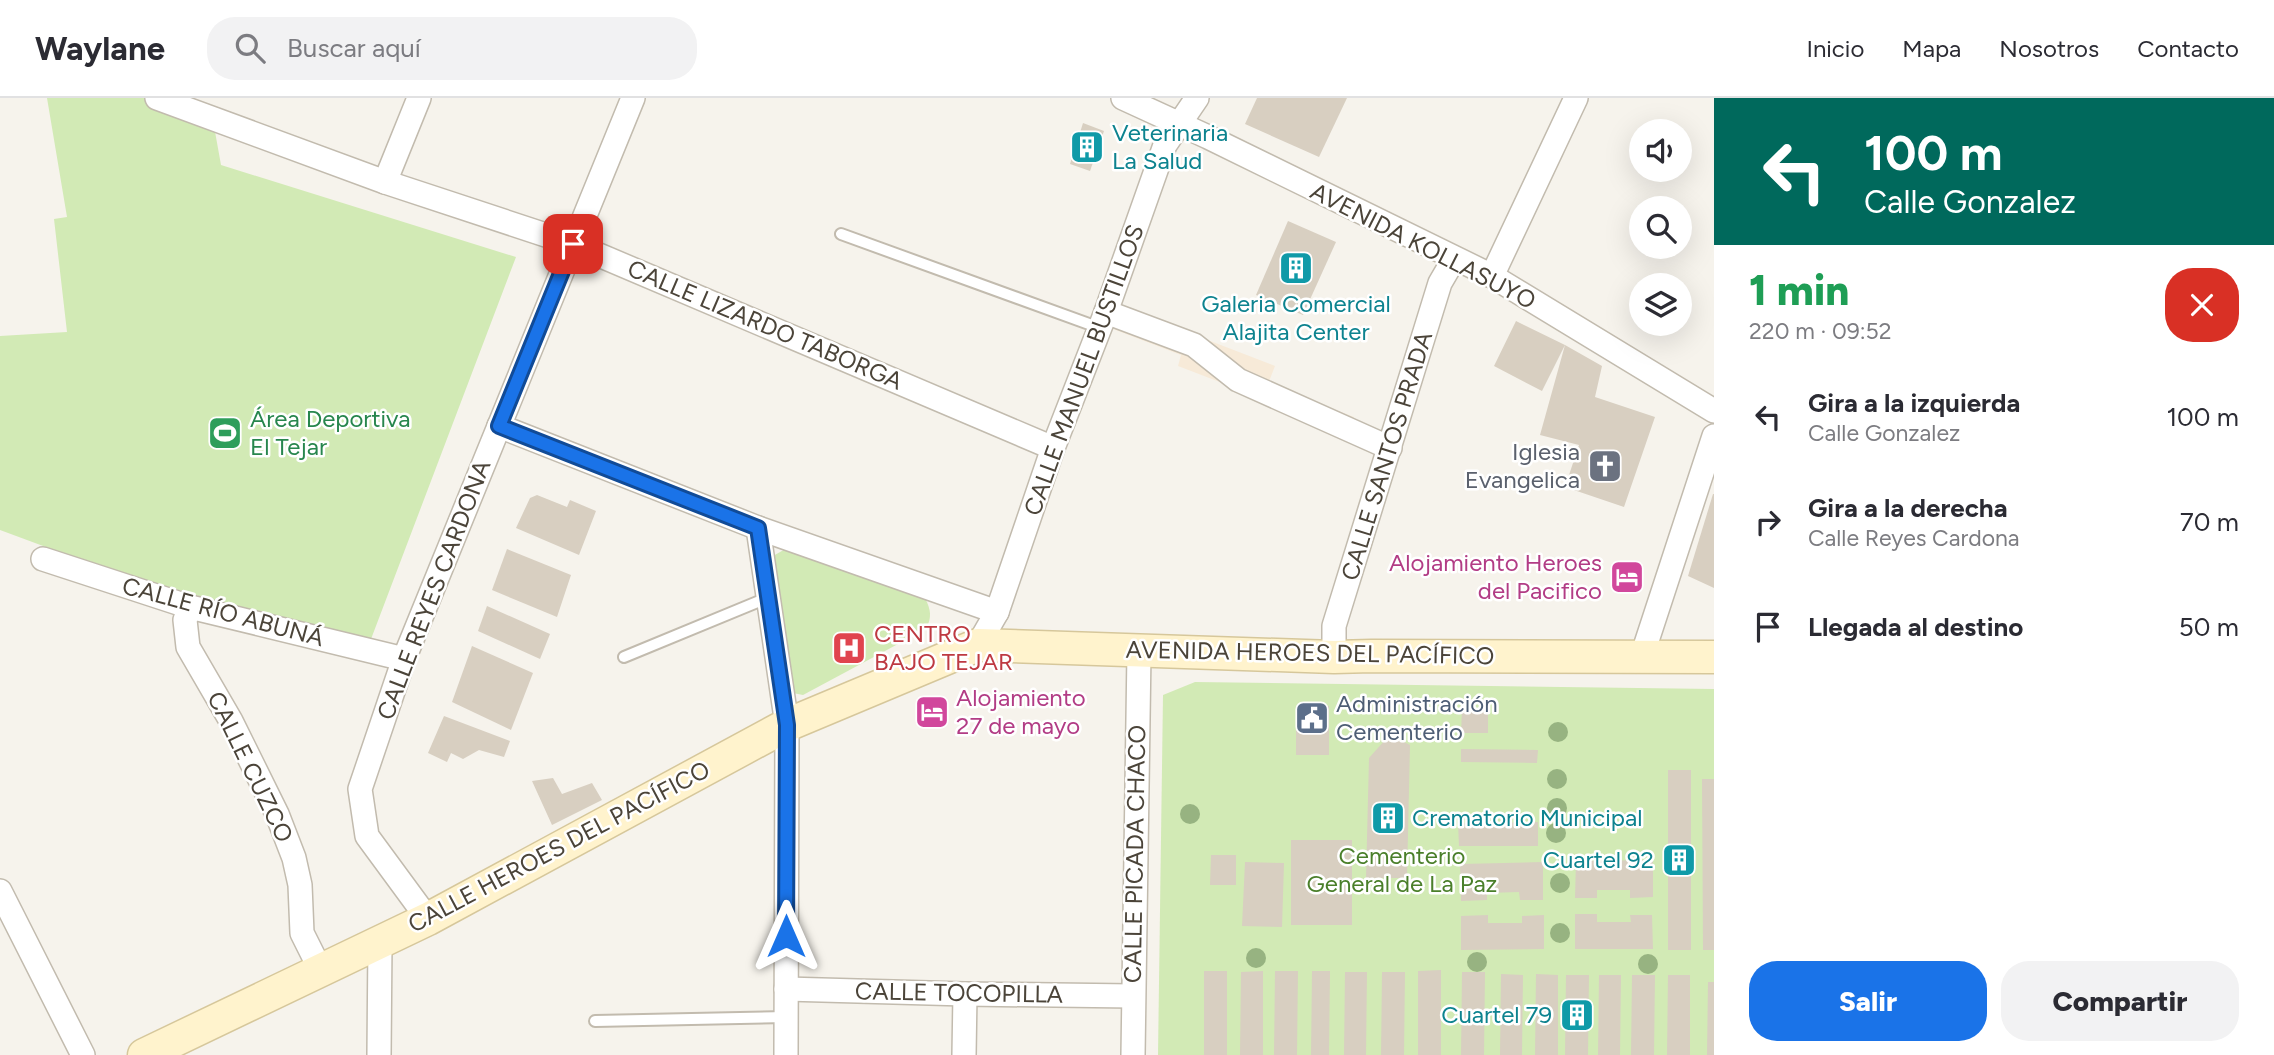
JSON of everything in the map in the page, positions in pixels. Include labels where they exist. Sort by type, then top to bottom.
[{"type":"main road","name":"AVENIDA HEROES DEL PACÍFICO","points":[[978,645],[1335,657],[1714,657]]},
{"type":"main road","name":"CALLE HEROES DEL PACÍFICO","points":[[144,1055],[428,919],[787,725],[978,645]]},
{"type":"street","name":"CALLE LIZARDO TABORGA","points":[[157,98],[384,182],[573,244],[1053,448]]},
{"type":"street","points":[[384,182],[419,98]]},
{"type":"street","name":"CALLE REYES CARDONA","points":[[428,919],[368,836],[360,789],[404,659],[633,98]]},
{"type":"street","name":"AVENIDA KOLLASUYO","points":[[1123,98],[1492,276],[1714,411]]},
{"type":"street","name":"CALLE MANUEL BUSTILLOS","points":[[978,645],[997,612],[1053,448],[1103,320],[1165,145],[1197,98]]},
{"type":"street","points":[[1492,276],[1576,98]]},
{"type":"street","name":"CALLE SANTOS PRADA","points":[[1335,657],[1334,626],[1440,283],[1454,259]]},
{"type":"street","points":[[1103,320],[1194,345],[1238,380],[1390,448]]},
{"type":"street","points":[[499,426],[758,528],[997,612]]},
{"type":"street","points":[[1642,656],[1714,436]]},
{"type":"street","points":[[758,528],[787,725],[786,1055]]},
{"type":"street","name":"CALLE RÍO ABUNÁ","points":[[43,559],[190,607],[404,659]]},
{"type":"street","name":"CALLE CUZCO","points":[[190,607],[185,620],[188,647],[231,721],[277,814],[294,858],[300,885],[302,933],[320,969]]},
{"type":"street","name":"CALLE PICADA CHACO","points":[[1133,1055],[1139,652]]},
{"type":"street","points":[[0,891],[83,1055]]},
{"type":"street","points":[[379,1055],[380,942]]},
{"type":"street","name":"CALLE TOCOPILLA","points":[[786,989],[1133,996]]},
{"type":"street","points":[[964,1055],[965,994]]},
{"type":"lane","points":[[841,234],[1103,320]]},
{"type":"lane","points":[[624,657],[767,598]]},
{"type":"lane","points":[[595,1021],[786,1017]]},
{"type":"shaded area","points":[[1122,307],[1275,366],[1268,384],[1354,417],[1348,431],[1178,366],[1181,355],[1113,329]]},
{"type":"green space","name":"Área Deportiva El Tejar","points":[[47,98],[144,98],[214,126],[221,165],[516,257],[368,647],[89,563],[0,530],[0,336],[67,332],[54,219],[67,217]]},
{"type":"green space","points":[[789,547],[925,598],[930,614],[926,629],[803,695],[788,692],[773,556]]},
{"type":"green space","name":"Cementerio General de La Paz","points":[[1195,682],[1714,689],[1714,1055],[1158,1055],[1163,695]]},
{"type":"building","points":[[1257,98],[1347,98],[1319,157],[1245,124]]},
{"type":"building","name":"Veterinaria La Salud","points":[[1083,123],[1104,131],[1090,171],[1070,164]]},
{"type":"building","name":"Galeria Comercial Alajita Center","points":[[1288,221],[1336,242],[1303,315],[1256,295]]},
{"type":"building","points":[[1516,321],[1565,345],[1542,391],[1494,366]]},
{"type":"building","name":"Iglesia Evangelica","points":[[1565,345],[1602,366],[1595,397],[1655,417],[1624,507],[1565,487],[1579,445],[1540,435]]},
{"type":"building","points":[[1714,494],[1714,588],[1688,576]]},
{"type":"building","points":[[537,495],[567,507],[570,500],[596,511],[579,555],[516,528],[530,498]]},
{"type":"building","points":[[507,549],[571,575],[557,617],[492,590]]},
{"type":"building","points":[[487,606],[550,634],[540,659],[478,631]]},
{"type":"building","points":[[472,646],[533,673],[511,730],[452,702]]},
{"type":"building","points":[[1296,706],[1329,706],[1329,755],[1296,755]]},
{"type":"building","points":[[1462,709],[1488,710],[1488,733],[1461,733]]},
{"type":"building","points":[[444,716],[510,741],[504,757],[479,750],[463,759],[451,753],[447,762],[428,753]]},
{"type":"building","name":"Crematorio Municipal","points":[[1385,740],[1400,740],[1410,745],[1407,878],[1366,878],[1369,758]]},
{"type":"building","points":[[1461,749],[1538,750],[1537,763],[1461,762]]},
{"type":"building","name":"Cuartel 92","points":[[1668,770],[1691,770],[1691,950],[1668,950]]},
{"type":"building","points":[[553,778],[562,794],[592,783],[602,800],[552,825],[532,781]]},
{"type":"building","points":[[1702,779],[1714,779],[1714,950],[1703,950]]},
{"type":"building","points":[[1538,822],[1538,846],[1459,846],[1458,823]]},
{"type":"building","points":[[1291,840],[1352,840],[1352,925],[1291,925]]},
{"type":"building","points":[[1211,855],[1236,855],[1236,885],[1210,885]]},
{"type":"building","points":[[1653,860],[1653,897],[1630,898],[1630,890],[1597,890],[1597,898],[1575,898],[1576,861]]},
{"type":"building","points":[[1245,862],[1284,863],[1282,927],[1242,926]]},
{"type":"building","points":[[1543,862],[1543,900],[1520,900],[1519,892],[1487,893],[1487,900],[1461,901],[1460,864]]},
{"type":"building","points":[[1575,914],[1597,914],[1597,922],[1631,922],[1630,915],[1652,915],[1653,949],[1575,949]]},
{"type":"building","points":[[1488,915],[1488,923],[1522,923],[1522,916],[1544,915],[1544,949],[1461,950],[1461,916]]},
{"type":"building","points":[[1441,970],[1441,1055],[1418,1055],[1418,971]]},
{"type":"building","points":[[1204,971],[1227,971],[1227,1055],[1204,1055]]},
{"type":"building","points":[[1263,971],[1263,1055],[1240,1055],[1241,972]]},
{"type":"building","points":[[1275,971],[1298,971],[1297,1055],[1274,1055]]},
{"type":"building","points":[[1312,971],[1330,971],[1329,1055],[1311,1055]]},
{"type":"building","points":[[1345,972],[1367,972],[1366,1055],[1344,1055]]},
{"type":"building","points":[[1382,972],[1405,972],[1404,1055],[1381,1055]]},
{"type":"building","points":[[1462,972],[1485,972],[1484,1055],[1461,1055]]},
{"type":"building","points":[[1501,974],[1523,975],[1522,1055],[1500,1055]]},
{"type":"building","points":[[1536,974],[1558,975],[1558,1055],[1535,1055]]},
{"type":"building","name":"Cuartel 79","points":[[1566,975],[1589,975],[1588,1055],[1565,1055]]},
{"type":"building","points":[[1599,975],[1621,975],[1620,1055],[1598,1055]]},
{"type":"building","points":[[1632,975],[1655,975],[1654,1055],[1631,1055]]},
{"type":"building","points":[[1668,975],[1690,975],[1690,1055],[1667,1055]]},
{"type":"building","points":[[1708,982],[1714,982],[1714,1055],[1707,1055]]},
{"type":"place","name":"Veterinaria La Salud","points":[[1087,147]]},
{"type":"place","name":"Galeria Comercial Alajita Center","points":[[1296,268]]},
{"type":"place","name":"Área Deportiva El Tejar","points":[[225,433]]},
{"type":"place","name":"Iglesia Evangelica","points":[[1605,466]]},
{"type":"place","name":"Alojamiento Heroes del Pacifico","points":[[1627,577]]},
{"type":"place","name":"CENTRO BAJO TEJAR","points":[[849,648]]},
{"type":"place","name":"Alojamiento 27 de mayo","points":[[932,712]]},
{"type":"place","name":"Administración Cementerio","points":[[1312,718]]},
{"type":"place","name":"Crematorio Municipal","points":[[1388,818]]},
{"type":"place","name":"Cuartel 92","points":[[1679,860]]},
{"type":"place","name":"Cuartel 79","points":[[1577,1015]]},
{"type":"route","points":[[573,244],[499,426],[758,528],[787,725],[786,936]]}]
